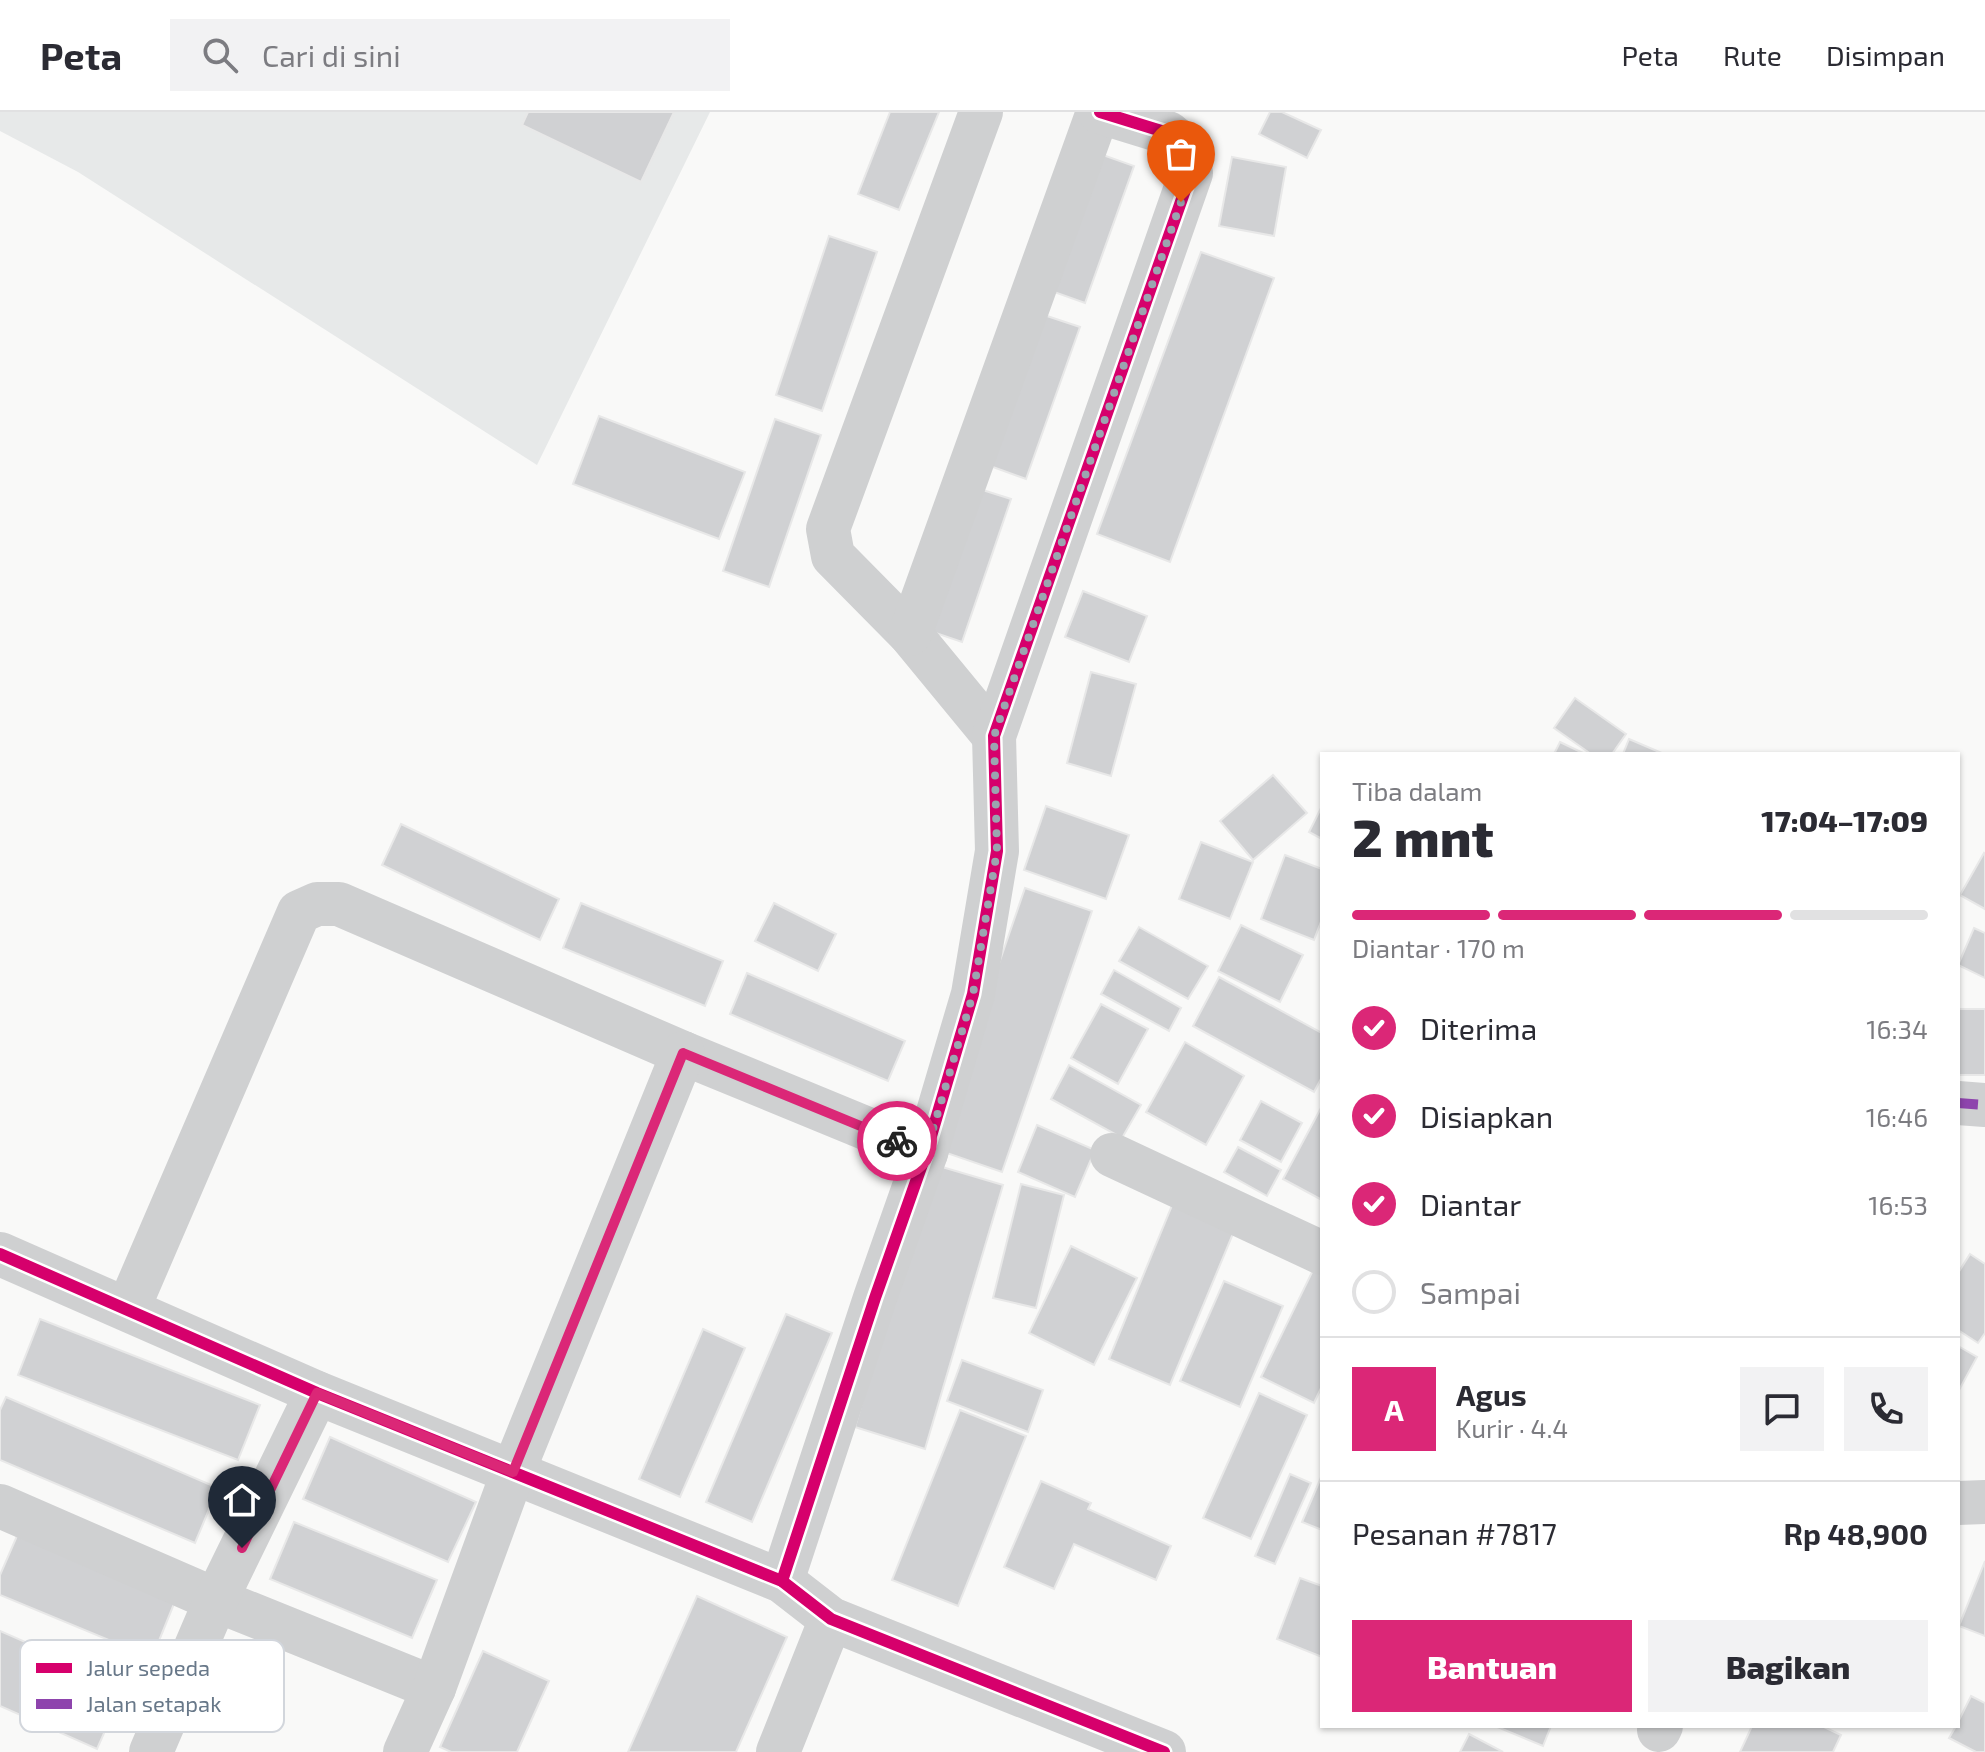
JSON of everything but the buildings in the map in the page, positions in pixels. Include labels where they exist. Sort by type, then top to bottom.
[{"type":"street","points":[[981,112],[828,529],[833,556],[910,634],[994,736]]},
{"type":"street","points":[[782,1581],[926,1153],[973,994],[997,851],[994,736],[1191,173],[1186,148],[1168,133],[1099,112],[910,634]]},
{"type":"street","points":[[128,1309],[299,912],[317,904],[339,904],[683,1053],[926,1153]]},
{"type":"street","points":[[405,1752],[434,1688],[513,1472],[683,1053]]},
{"type":"street","points":[[1960,1103],[1985,1105]]},
{"type":"street","points":[[1112,1155],[1320,1252]]},
{"type":"street","points":[[0,1254],[317,1393],[782,1581],[831,1619],[1164,1752]]},
{"type":"street","points":[[199,1640],[317,1393]]},
{"type":"street","points":[[1960,1503],[1985,1502]]},
{"type":"street","points":[[0,1506],[216,1600],[434,1688]]},
{"type":"street","points":[[778,1752],[831,1619]]},
{"type":"street","points":[[151,1752],[160,1732]]},
{"type":"shaded area","points":[[0,112],[710,112],[537,465],[78,172],[0,131]]},
{"type":"marked path","points":[[1960,1103],[1985,1105]]},
{"type":"cycle path","points":[[782,1581],[926,1153],[973,994],[997,851],[994,736],[1191,173],[1186,148],[1168,133],[1100,112]]},
{"type":"cycle path","points":[[0,1254],[317,1393],[782,1581],[831,1619],[1164,1752]]},
{"type":"way so far","points":[[897,1141],[926,1153],[973,994],[997,851],[994,736],[1181,202]]},
{"type":"route","points":[[242,1548],[317,1393],[513,1472],[683,1053],[897,1141]]}]
